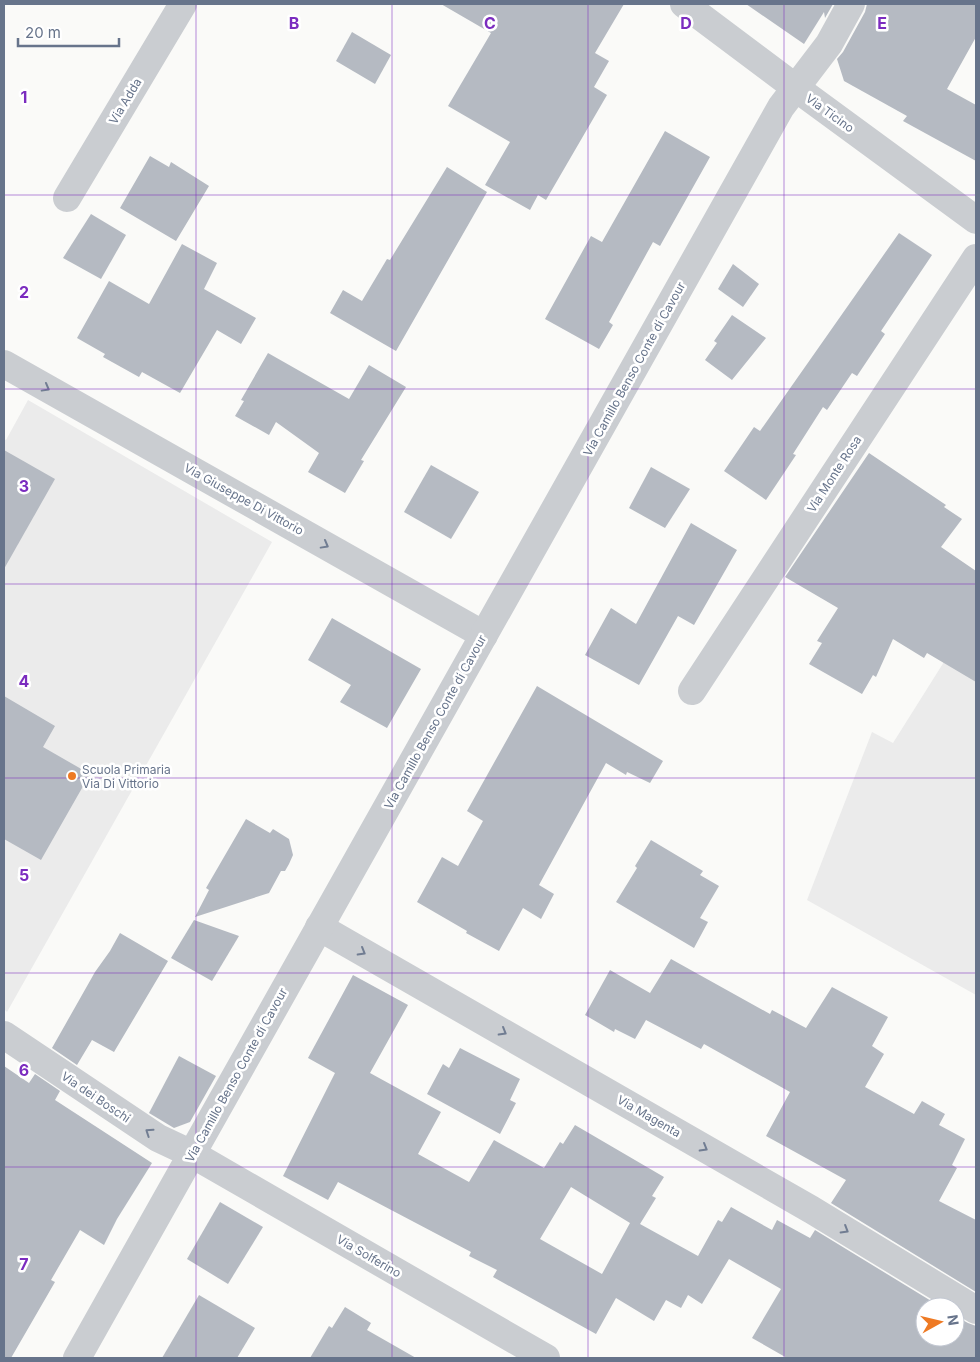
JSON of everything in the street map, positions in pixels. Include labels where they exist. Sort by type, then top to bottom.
[{"type":"street","name":"Via Adda","points":[[67,198],[183,4]]},
{"type":"street","name":"Via Ticino","points":[[684,4],[976,220]]},
{"type":"street","name":"Via Camillo Benso Conte di Cavour","points":[[77,1358],[782,107],[830,44],[851,4]]},
{"type":"street","name":"Via Monte Rosa","points":[[692,691],[976,258]]},
{"type":"street","name":"Via Giuseppe Di Vittorio","points":[[4,364],[484,635]]},
{"type":"street","name":"Via Magenta","points":[[319,927],[812,1210],[976,1310]]},
{"type":"street","name":"Via dei Boschi","points":[[4,1035],[158,1138],[192,1154]]},
{"type":"street","name":"Via Solferino","points":[[192,1154],[546,1358]]},
{"type":"shaded area","name":"Scuola Primaria Via Di Vittorio","points":[[28,400],[272,542],[7,1012],[4,1009],[4,439],[6,440]]},
{"type":"shaded area","points":[[976,611],[976,995],[807,900],[872,732],[893,743]]},
{"type":"building","points":[[441,4],[624,4],[595,53],[609,61],[594,87],[607,95],[546,200],[538,195],[530,210],[485,185],[510,142],[448,106],[491,33]]},
{"type":"building","points":[[746,4],[833,4],[825,18],[824,12],[804,44]]},
{"type":"building","points":[[867,4],[976,4],[976,37],[947,89],[976,105],[976,161],[903,121],[907,116],[844,81],[837,59],[843,52],[865,12]]},
{"type":"building","points":[[352,32],[391,55],[375,84],[336,61]]},
{"type":"building","points":[[665,131],[710,157],[660,246],[653,242],[609,322],[613,325],[599,349],[545,319],[591,236],[602,242]]},
{"type":"building","points":[[150,156],[169,167],[171,162],[209,186],[176,241],[120,208]]},
{"type":"building","points":[[447,167],[487,192],[396,351],[330,313],[343,290],[362,301],[387,259],[390,260]]},
{"type":"building","points":[[91,214],[126,235],[101,279],[63,258]]},
{"type":"building","points":[[899,233],[932,255],[881,331],[885,334],[857,376],[852,373],[827,410],[823,407],[793,454],[796,455],[766,500],[724,471],[754,427],[760,431]]},
{"type":"building","points":[[182,244],[217,263],[204,289],[256,318],[241,344],[217,330],[180,393],[142,372],[139,377],[103,357],[105,354],[77,338],[109,281],[149,304]]},
{"type":"building","points":[[733,264],[759,284],[743,307],[718,289]]},
{"type":"building","points":[[732,315],[766,338],[732,380],[705,360],[717,343],[714,341]]},
{"type":"building","points":[[268,353],[349,399],[369,365],[406,387],[361,460],[364,461],[345,493],[308,472],[319,453],[276,422],[269,435],[235,416],[244,401],[241,400]]},
{"type":"building","points":[[4,450],[55,479],[4,569]]},
{"type":"building","points":[[869,453],[946,505],[944,507],[962,519],[941,547],[976,571],[976,682],[927,653],[924,658],[893,639],[876,677],[873,675],[862,694],[809,664],[822,643],[817,641],[838,608],[785,577]]},
{"type":"building","points":[[431,465],[479,492],[451,539],[404,512]]},
{"type":"building","points":[[651,467],[690,489],[665,528],[629,508]]},
{"type":"building","points":[[691,523],[737,550],[694,625],[678,616],[639,685],[585,655],[611,608],[636,624]]},
{"type":"building","points":[[332,618],[421,669],[387,728],[340,702],[351,685],[308,660]]},
{"type":"building","points":[[537,686],[663,761],[650,783],[627,772],[626,775],[606,763],[539,885],[554,894],[541,919],[523,908],[499,951],[417,902],[442,857],[458,866],[483,821],[467,811]]},
{"type":"building","points":[[4,696],[55,726],[43,747],[90,774],[41,860],[4,839]]},
{"type":"building","points":[[246,819],[270,833],[273,829],[289,839],[293,855],[289,864],[285,871],[281,871],[269,893],[195,917],[209,890],[206,888]]},
{"type":"building","points":[[651,840],[703,871],[700,875],[719,886],[700,918],[708,922],[694,948],[616,902],[637,868],[635,866]]},
{"type":"building","points":[[194,920],[239,936],[212,981],[171,958]]},
{"type":"building","points":[[120,933],[168,961],[114,1052],[92,1040],[77,1065],[52,1048],[95,972]]},
{"type":"building","points":[[671,959],[770,1014],[772,1010],[806,1028],[832,987],[888,1017],[872,1046],[884,1054],[865,1087],[914,1114],[922,1101],[945,1114],[939,1125],[965,1139],[952,1165],[957,1168],[939,1201],[976,1220],[976,1292],[831,1203],[846,1180],[766,1136],[790,1092],[704,1044],[701,1049],[646,1020],[635,1039],[615,1029],[614,1032],[585,1015],[610,970],[650,993]]},
{"type":"building","points":[[353,975],[408,1005],[370,1073],[441,1112],[418,1154],[469,1182],[494,1140],[544,1168],[560,1142],[563,1144],[575,1125],[664,1177],[652,1196],[656,1198],[640,1224],[698,1256],[718,1220],[722,1222],[731,1207],[772,1230],[777,1220],[810,1238],[815,1230],[925,1297],[915,1297],[915,1347],[965,1347],[965,1321],[976,1326],[976,1358],[787,1358],[752,1338],[781,1289],[729,1259],[702,1304],[688,1295],[681,1308],[666,1300],[654,1321],[616,1298],[596,1334],[493,1277],[497,1270],[469,1256],[471,1252],[338,1182],[328,1200],[283,1176],[335,1073],[308,1058]],"holes":[[[571,1187],[630,1223],[602,1274],[540,1239]]]},
{"type":"building","points":[[460,1048],[520,1079],[510,1100],[516,1103],[500,1134],[427,1094],[443,1064],[449,1068]]},
{"type":"building","points":[[179,1056],[216,1076],[190,1122],[174,1128],[149,1113]]},
{"type":"building","points":[[4,1066],[29,1083],[35,1074],[60,1091],[55,1100],[152,1163],[117,1219],[104,1245],[80,1230],[51,1280],[55,1282],[11,1358],[4,1358]]},
{"type":"building","points":[[220,1202],[263,1227],[228,1284],[187,1259]]},
{"type":"building","points":[[199,1295],[255,1328],[237,1358],[162,1358]]},
{"type":"building","points":[[345,1307],[371,1323],[367,1330],[416,1358],[310,1358],[329,1326],[332,1328]]},
{"type":"place","name":"Scuola Primaria Via Di Vittorio","points":[[72,776]]}]
